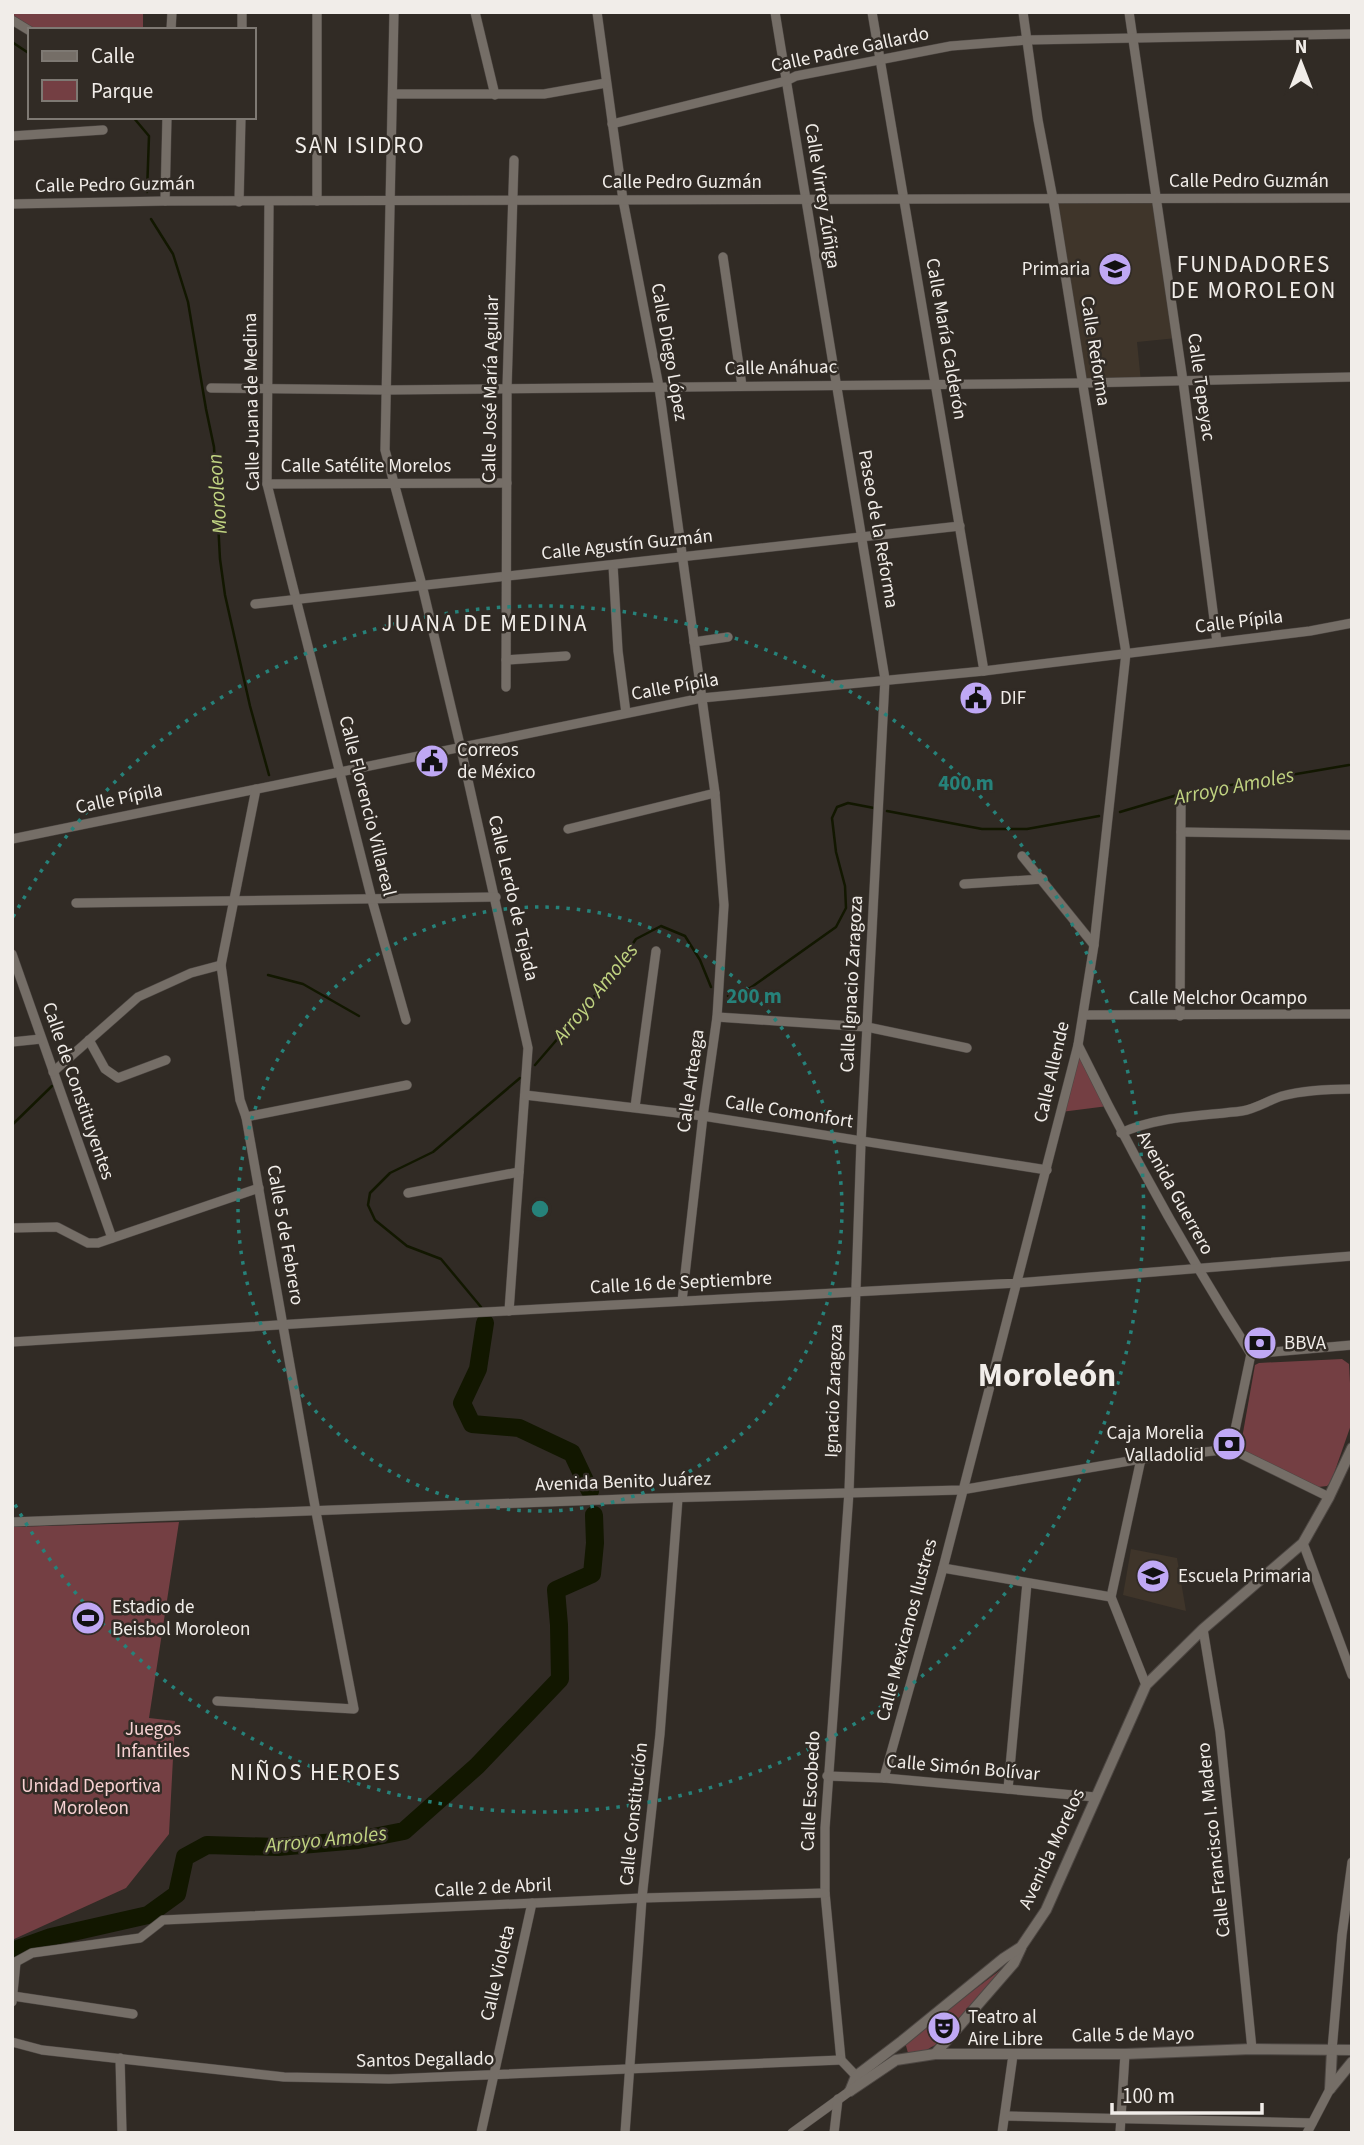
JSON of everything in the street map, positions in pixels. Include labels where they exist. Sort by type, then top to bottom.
[{"type":"street","points":[[317,12],[317,201]]},
{"type":"street","name":"Calle Lerdo de Tejada","points":[[394,12],[385,450],[422,585],[496,897],[528,1048],[525,1095]]},
{"type":"street","points":[[475,12],[495,95]]},
{"type":"street","name":"Calle Diego López","points":[[597,12],[623,200],[659,387],[702,698]]},
{"type":"street","name":"Calle Virrey Zúñiga","points":[[775,12],[835,385]]},
{"type":"street","name":"Calle María Calderón","points":[[872,12],[984,671]]},
{"type":"street","name":"Calle Reforma","points":[[1023,12],[1038,120],[1126,653]]},
{"type":"street","name":"Calle Tepeyac","points":[[1129,12],[1183,381],[1217,642]]},
{"type":"street","points":[[12,20],[28,30]]},
{"type":"street","name":"Calle Padre Gallardo","points":[[612,124],[786,81],[796,76],[951,46],[1027,40],[1352,34]]},
{"type":"street","points":[[393,94],[544,94],[606,83]]},
{"type":"street","points":[[165,201],[167,119]]},
{"type":"street","points":[[239,202],[241,119]]},
{"type":"street","points":[[12,136],[103,130]]},
{"type":"street","name":"Calle José María Aguilar","points":[[506,687],[508,388],[514,160]]},
{"type":"street","name":"Calle Pedro Guzmán","points":[[12,204],[165,201],[1352,198]]},
{"type":"street","name":"Calle Juana de Medina","points":[[269,202],[267,484],[297,599]]},
{"type":"street","points":[[723,257],[743,386]]},
{"type":"street","name":"Calle Anáhuac","points":[[211,388],[388,390],[1083,383],[1352,377]]},
{"type":"street","name":"Paseo de la Reforma","points":[[835,385],[885,679]]},
{"type":"street","name":"Calle Satélite Morelos","points":[[267,484],[507,483]]},
{"type":"street","name":"Calle Agustín Guzmán","points":[[255,604],[960,526]]},
{"type":"street","points":[[613,565],[618,650],[626,713]]},
{"type":"street","name":"Calle Florencio Villareal","points":[[297,599],[372,900],[406,1020]]},
{"type":"street","name":"Calle Pípila","points":[[12,839],[702,698],[984,671],[1310,631],[1352,623]]},
{"type":"street","points":[[694,642],[729,637]]},
{"type":"street","name":"Calle Allende","points":[[961,1490],[1047,1170],[1084,1015],[1126,653]]},
{"type":"street","points":[[506,660],[566,656]]},
{"type":"street","name":"Calle Ignacio Zaragoza","points":[[855,1291],[885,679]]},
{"type":"street","name":"Calle Arteaga","points":[[682,1301],[717,1017],[724,905],[715,793],[702,698]]},
{"type":"street","name":"Calle 5 de Febrero","points":[[217,1701],[354,1709],[246,1117],[240,1100],[221,965],[256,789]]},
{"type":"street","points":[[568,829],[715,793]]},
{"type":"street","points":[[1180,1016],[1181,804]]},
{"type":"street","points":[[1181,832],[1352,835]]},
{"type":"street","points":[[1022,856],[1094,945]]},
{"type":"street","points":[[964,884],[1043,879]]},
{"type":"street","points":[[76,903],[496,897]]},
{"type":"street","points":[[635,1107],[656,951]]},
{"type":"street","name":"Calle de Constituyentes","points":[[12,954],[112,1238]]},
{"type":"street","points":[[54,1072],[138,996],[191,973],[221,965]]},
{"type":"street","name":"Calle Melchor Ocampo","points":[[1084,1015],[1352,1014]]},
{"type":"street","points":[[717,1017],[867,1027],[967,1048]]},
{"type":"street","points":[[12,1042],[41,1040]]},
{"type":"street","points":[[89,1040],[105,1069],[118,1078],[166,1060]]},
{"type":"street","name":"Avenida Guerrero","points":[[1078,1045],[1121,1133],[1197,1269],[1251,1353]]},
{"type":"street","points":[[246,1117],[407,1085]]},
{"type":"street","points":[[1121,1133],[1137,1125],[1220,1112],[1245,1111],[1282,1096],[1324,1089],[1352,1088]]},
{"type":"street","points":[[509,1311],[525,1095]]},
{"type":"street","name":"Calle Comonfort","points":[[525,1095],[703,1116],[1047,1170]]},
{"type":"street","points":[[408,1193],[519,1172]]},
{"type":"street","points":[[12,1228],[57,1227],[94,1244],[259,1188]]},
{"type":"street","name":"Calle 16 de Septiembre","points":[[12,1342],[1017,1283],[1352,1256]]},
{"type":"street","name":"Ignacio Zaragoza","points":[[849,1492],[855,1291]]},
{"type":"street","points":[[1329,1497],[1231,1449],[1251,1353],[1352,1345]]},
{"type":"street","points":[[1352,1448],[1303,1544],[1352,1675]]},
{"type":"street","name":"Avenida Benito Juárez","points":[[12,1521],[316,1512],[580,1500],[961,1490],[1141,1459],[1231,1449]]},
{"type":"street","points":[[1141,1459],[1111,1597],[1146,1685]]},
{"type":"street","name":"Calle Mexicanos Ilustres","points":[[884,1778],[943,1568],[961,1490]]},
{"type":"street","name":"Calle Escobedo","points":[[841,2060],[825,1893],[827,1776],[849,1492]]},
{"type":"street","name":"Calle Constitución","points":[[625,2133],[642,1898],[660,1734],[678,1498]]},
{"type":"street","name":"Avenida Morelos","points":[[859,2079],[902,2041],[1021,1947],[1046,1910],[1146,1685],[1203,1629],[1303,1544]]},
{"type":"street","points":[[943,1568],[1111,1597]]},
{"type":"street","points":[[1008,1789],[1027,1583]]},
{"type":"street","name":"Calle Francisco I. Madero","points":[[1203,1629],[1220,1732],[1252,2049]]},
{"type":"street","name":"Calle Simón Bolívar","points":[[827,1776],[884,1778],[1095,1797]]},
{"type":"street","points":[[1330,2089],[1342,1935],[1352,1862]]},
{"type":"street","name":"Calle 2 de Abril","points":[[14,1963],[32,1953],[140,1938],[163,1920],[642,1898],[825,1893]]},
{"type":"street","name":"Calle Violeta","points":[[481,2133],[532,1903]]},
{"type":"street","points":[[935,2054],[1014,1963],[1021,1947]]},
{"type":"street","points":[[12,2002],[14,1963]]},
{"type":"street","points":[[13,1996],[133,2014]]},
{"type":"street","points":[[902,2041],[906,2052],[916,2056]]},
{"type":"street","name":"Santos Degallado","points":[[12,2042],[42,2050],[284,2077],[389,2079],[493,2076],[841,2060]]},
{"type":"street","name":"Calle 5 de Mayo","points":[[859,2079],[896,2060],[935,2054],[1352,2050]]},
{"type":"street","points":[[1120,2133],[1125,2054]]},
{"type":"street","points":[[1002,2133],[1013,2055]]},
{"type":"street","points":[[120,2058],[122,2133]]},
{"type":"street","points":[[792,2133],[849,2091],[859,2079],[841,2060]]},
{"type":"street","points":[[1307,2133],[1330,2089],[1352,2062]]},
{"type":"street","points":[[834,2133],[838,2099]]},
{"type":"street","points":[[1005,2116],[1312,2123]]},
{"type":"shaded area","name":"Primaria","points":[[1053,199],[1156,199],[1177,338],[1137,342],[1141,382],[1083,383]]},
{"type":"shaded area","name":"Escuela Primaria","points":[[1131,1549],[1177,1558],[1186,1611],[1123,1595]]},
{"type":"green space","points":[[12,12],[143,12],[143,28],[28,29],[12,20]]},
{"type":"green space","points":[[1078,1045],[1108,1106],[1061,1112]]},
{"type":"green space","points":[[1342,1359],[1349,1364],[1352,1422],[1331,1482],[1327,1486],[1318,1487],[1244,1452],[1241,1444],[1255,1365]]},
{"type":"green space","points":[[179,1522],[149,1718],[175,1721],[169,1834],[126,1888],[12,1940],[12,1527]]},
{"type":"green space","points":[[1011,1962],[935,2045],[918,2055],[908,2053],[905,2042]]},
{"type":"waterway","name":"Moroleon","points":[[12,42],[28,53]]},
{"type":"waterway","name":"Moroleon","points":[[135,119],[149,136],[147,192]]},
{"type":"waterway","name":"Moroleon","points":[[151,219],[173,254],[188,302],[214,447],[220,559],[225,595],[269,775]]},
{"type":"waterway","name":"Arroyo Amoles","points":[[1120,812],[1184,793],[1349,765]]},
{"type":"waterway","name":"Arroyo Amoles","points":[[728,996],[740,994],[753,986],[836,927],[846,908],[845,886],[836,852],[832,818],[837,807],[848,803],[874,808]]},
{"type":"waterway","name":"Arroyo Amoles","points":[[887,811],[982,829],[1027,829],[1099,816]]},
{"type":"waterway","name":"Arroyo Amoles","points":[[535,1065],[603,986],[636,939],[661,926],[685,936],[700,960],[711,987]]},
{"type":"waterway","points":[[268,975],[303,984],[359,1016]]},
{"type":"waterway","name":"Arroyo Amoles","points":[[481,1307],[441,1259],[407,1246],[375,1220],[368,1205],[370,1193],[390,1173],[433,1152],[520,1078]]},
{"type":"waterway","points":[[12,1125],[52,1086]]},
{"type":"waterway","name":"Arroyo Amoles","points":[[485,1323],[478,1369],[462,1403],[472,1424],[519,1428],[572,1453],[590,1491]]},
{"type":"waterway","name":"Arroyo Amoles","points":[[12,1951],[51,1937],[148,1915],[177,1894],[185,1857],[207,1845],[278,1847],[358,1840],[404,1831],[477,1766],[560,1679],[556,1590],[592,1574],[594,1515]]},
{"type":"place","name":"Primaria","points":[[1115,269]]},
{"type":"place","name":"DIF","points":[[976,698]]},
{"type":"place","name":"Correos de México","points":[[432,761]]},
{"type":"place","name":"BBVA","points":[[1260,1343]]},
{"type":"place","name":"Caja Morelia Valladolid","points":[[1229,1444]]},
{"type":"place","name":"Escuela Primaria","points":[[1153,1576]]},
{"type":"place","name":"Estadio de Beisbol Moroleon","points":[[88,1618]]},
{"type":"place","name":"Teatro al Aire Libre","points":[[944,2028]]},
{"type":"district","name":"SAN ISIDRO","points":[[360,145]]},
{"type":"district","name":"FUNDADORES DE MOROLEON","points":[[1254,277]]},
{"type":"district","name":"JUANA DE MEDINA","points":[[485,623]]},
{"type":"district","name":"Moroleón","points":[[1047,1375]]},
{"type":"district","name":"NIÑOS HEROES","points":[[316,1772]]},
{"type":"park label","name":"Juegos Infantiles","points":[[153,1740]]},
{"type":"park label","name":"Unidad Deportiva Moroleon","points":[[91,1797]]}]
